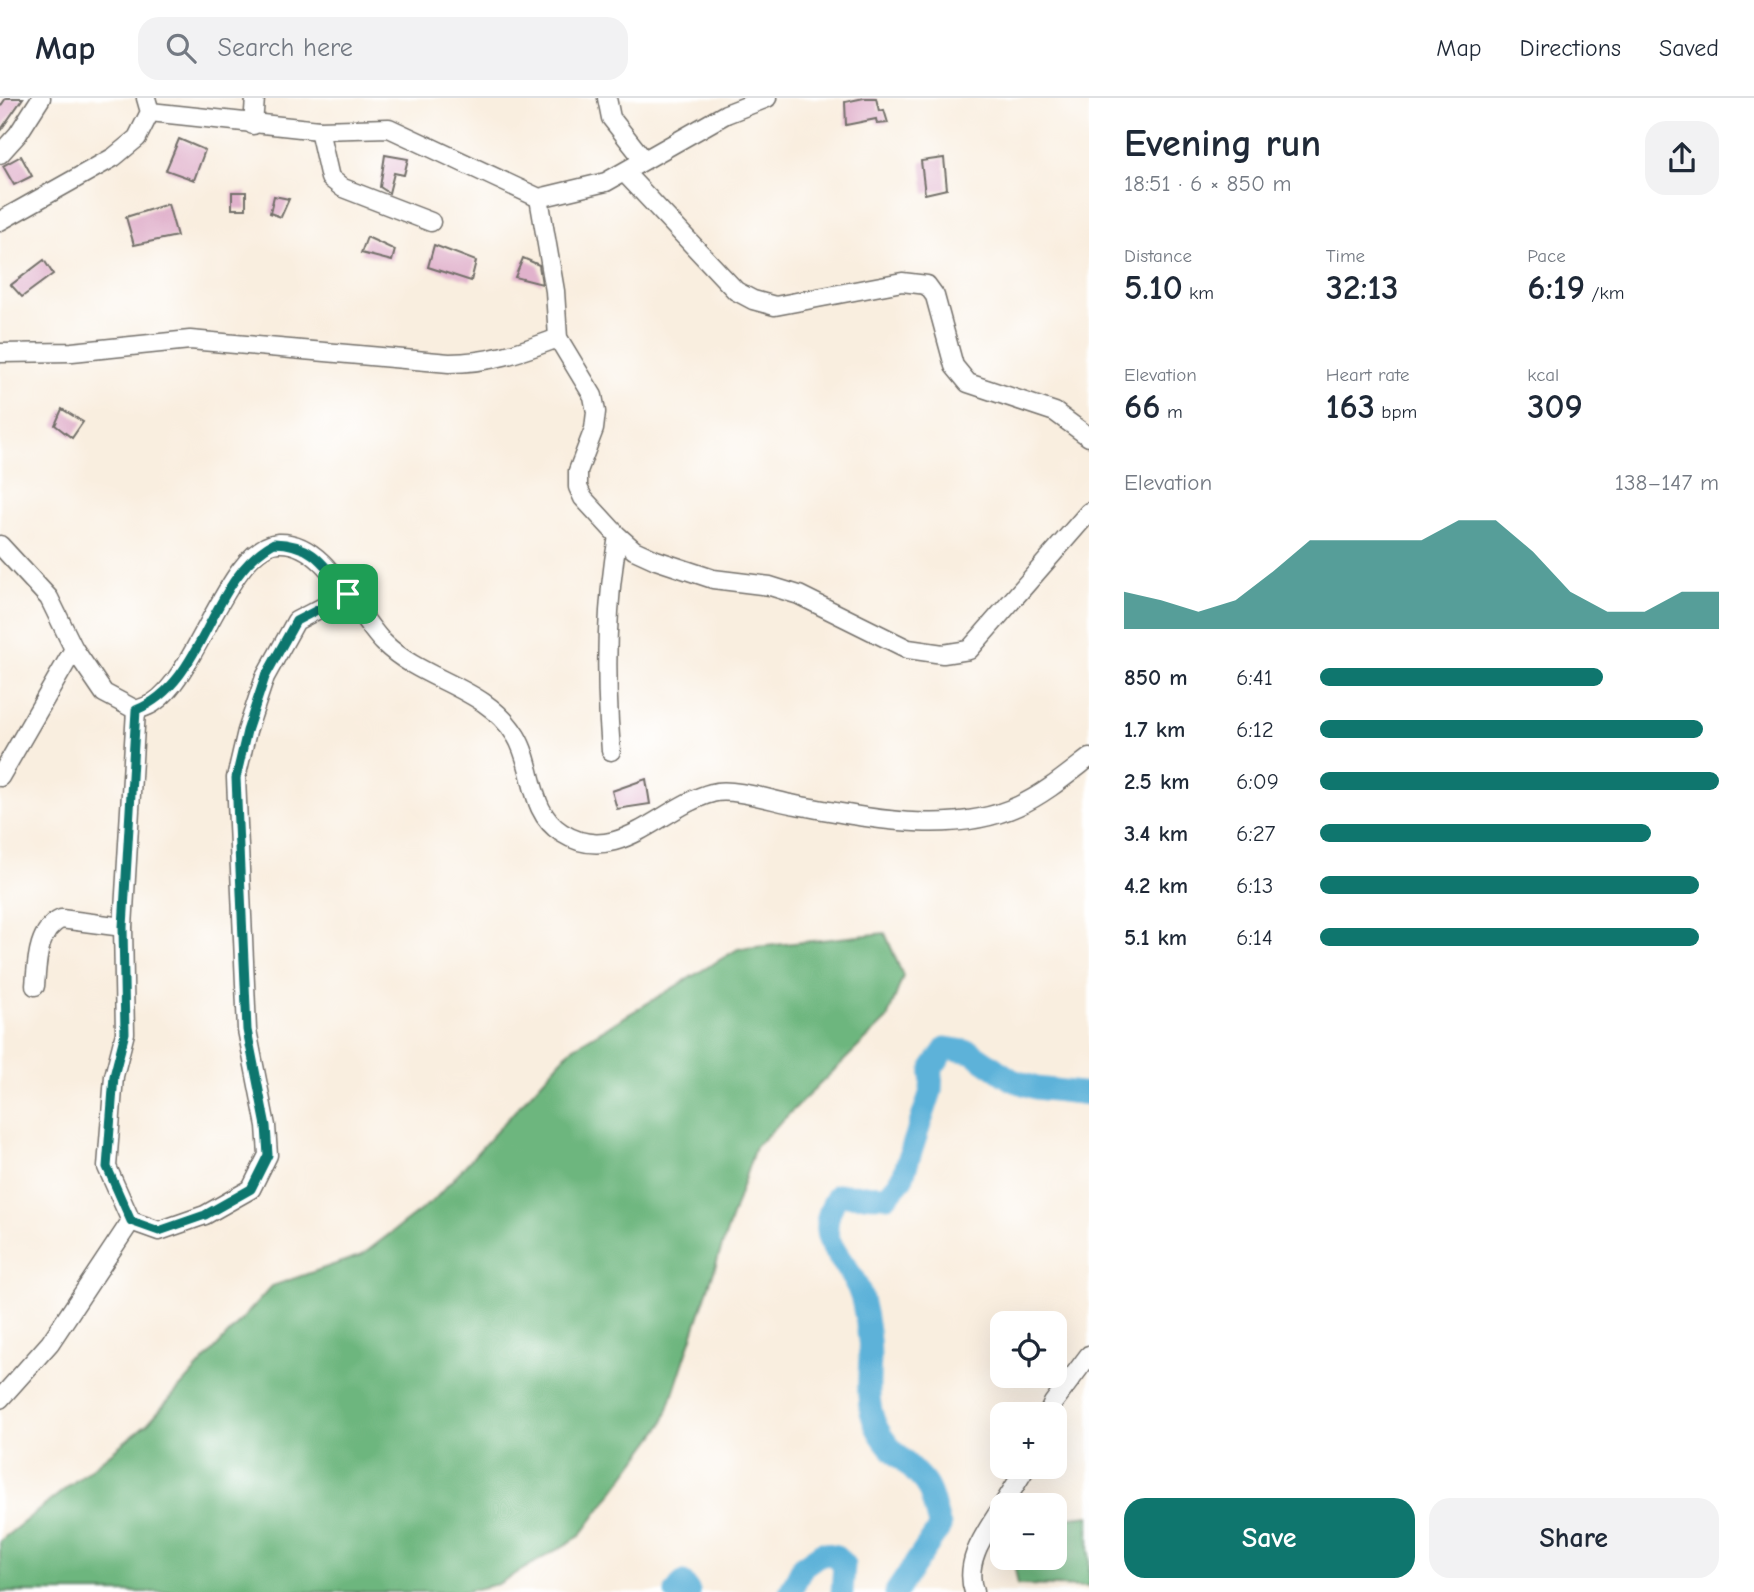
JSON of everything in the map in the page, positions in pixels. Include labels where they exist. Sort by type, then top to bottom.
[{"type":"street","points":[[0,154],[18,134],[41,98]]},
{"type":"street","points":[[253,125],[255,98]]},
{"type":"street","points":[[607,98],[611,118],[644,160]]},
{"type":"street","points":[[0,221],[114,156],[137,138],[148,105],[253,125],[319,130],[389,128],[539,198],[607,182],[726,114],[766,98]]},
{"type":"street","points":[[319,130],[330,178],[343,188],[431,222]]},
{"type":"street","points":[[625,173],[736,291],[752,300],[775,306],[902,282],[927,285],[935,296],[954,366],[968,383],[1055,412],[1089,437]]},
{"type":"street","points":[[539,198],[555,291],[558,338],[593,396],[596,412],[594,429],[578,471],[578,487],[583,498],[634,550],[713,579],[771,586],[799,595],[908,649],[943,654],[969,650],[1089,512]]},
{"type":"street","points":[[0,353],[72,352],[190,340],[449,363],[482,363],[517,354],[558,338]]},
{"type":"street","points":[[611,751],[606,687],[607,624],[618,536]]},
{"type":"street","points":[[0,545],[49,598],[74,649],[104,693],[136,710],[155,703],[169,688],[197,648],[237,574],[257,552],[274,543],[294,544],[311,551],[348,594],[369,628],[403,662],[477,696],[503,720],[517,737],[539,807],[559,832],[578,842],[620,840],[646,829],[671,810],[716,791],[860,817],[941,822],[981,816],[1018,807],[1089,758]]},
{"type":"street","points":[[136,710],[123,927],[125,1033],[114,1076],[107,1167],[131,1221],[159,1231],[205,1215],[251,1189],[268,1155],[266,1126],[247,1030],[236,778],[247,731],[265,677],[296,621],[348,594]]},
{"type":"street","points":[[0,778],[74,649]]},
{"type":"street","points":[[35,986],[39,948],[54,922],[61,919],[123,927]]},
{"type":"street","points":[[0,1399],[50,1343],[131,1221]]},
{"type":"street","points":[[1054,1402],[1089,1355]]},
{"type":"street","points":[[974,1592],[970,1580],[974,1558],[990,1529]]},
{"type":"green space","points":[[885,933],[903,976],[887,1019],[755,1147],[663,1424],[580,1536],[498,1584],[463,1592],[0,1592],[0,1541],[148,1423],[272,1286],[362,1255],[435,1199],[571,1049],[738,949]]},
{"type":"green space","points":[[1089,1515],[1089,1587],[1018,1585],[1015,1570],[1067,1570],[1067,1518]]},
{"type":"building","points":[[6,98],[23,98],[0,131],[0,107]]},
{"type":"building","points":[[876,98],[879,111],[884,110],[888,123],[877,124],[876,119],[846,125],[845,102]]},
{"type":"building","points":[[179,139],[205,150],[194,180],[166,170]]},
{"type":"building","points":[[385,155],[408,159],[404,175],[394,173],[389,193],[380,187]]},
{"type":"building","points":[[21,156],[32,176],[14,185],[3,166]]},
{"type":"building","points":[[944,158],[947,189],[925,194],[921,161]]},
{"type":"building","points":[[232,192],[246,192],[246,209],[232,209]]},
{"type":"building","points":[[274,196],[289,199],[281,217],[270,213]]},
{"type":"building","points":[[168,204],[177,236],[134,245],[126,217]]},
{"type":"building","points":[[367,237],[395,250],[392,261],[361,253]]},
{"type":"building","points":[[434,245],[476,261],[471,281],[428,267]]},
{"type":"building","points":[[523,258],[539,265],[542,284],[515,277]]},
{"type":"building","points":[[44,260],[53,274],[22,297],[11,285]]},
{"type":"building","points":[[62,409],[83,422],[72,438],[55,425]]},
{"type":"building","points":[[646,779],[650,804],[617,809],[612,791]]},
{"type":"waterway","points":[[896,1592],[940,1527],[927,1487],[886,1442],[873,1418],[869,1392],[869,1344],[862,1299],[829,1238],[827,1226],[830,1212],[838,1195],[887,1196],[902,1179],[931,1091],[932,1068],[946,1048],[971,1052],[1012,1080],[1036,1088],[1089,1094]]},
{"type":"waterway","points":[[790,1592],[803,1566],[822,1553],[836,1556],[844,1565],[842,1592]]},
{"type":"waterway","points":[[676,1592],[683,1583],[689,1592]]},
{"type":"route","points":[[274,543],[294,544],[311,551],[348,594],[296,621],[265,677],[247,731],[236,778],[247,1030],[266,1126],[268,1155],[251,1189],[205,1215],[159,1231],[131,1221],[107,1167],[114,1076],[125,1033],[123,927],[136,710],[155,703],[169,688],[197,648],[237,574],[257,552],[274,543]]}]
